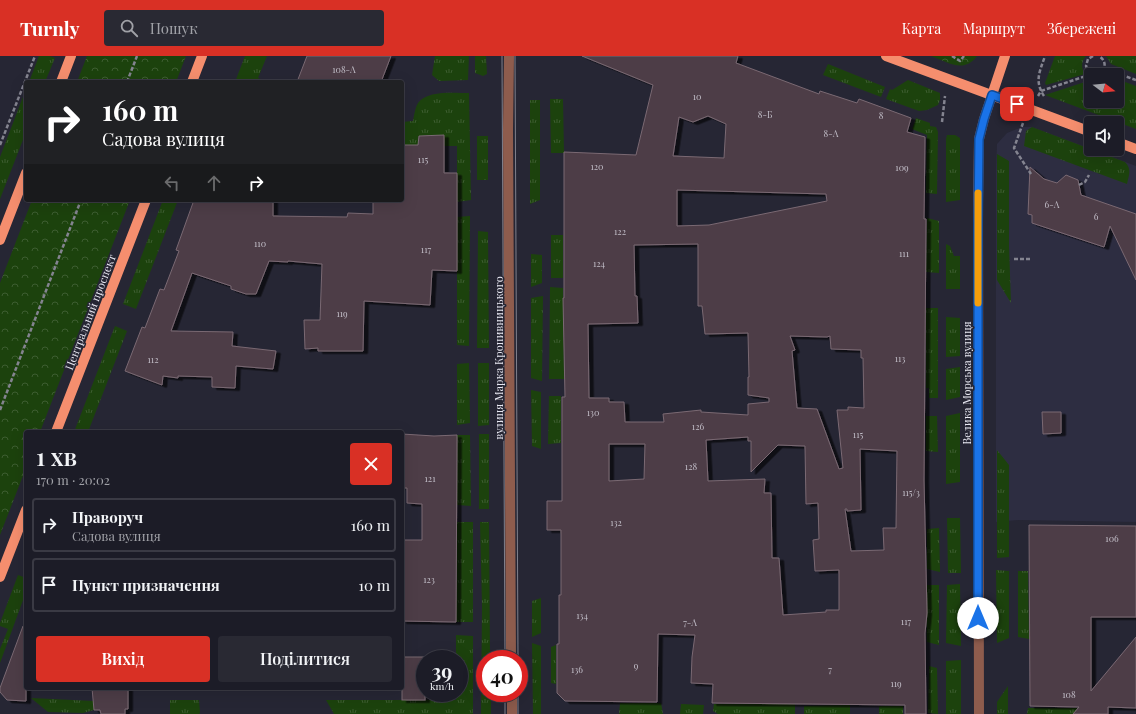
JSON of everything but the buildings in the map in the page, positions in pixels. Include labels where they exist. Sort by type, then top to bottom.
[{"type":"main road","points":[[62,80],[71,56]]},
{"type":"main road","points":[[193,80],[202,56]]},
{"type":"main road","points":[[886,56],[1084,129]]},
{"type":"main road","name":"Велика Морська вулиця","points":[[992,95],[1005,56]]},
{"type":"main road","points":[[1124,145],[1136,149]]},
{"type":"main road","points":[[0,240],[24,178]]},
{"type":"main road","name":"Центральний проспект","points":[[57,430],[145,202]]},
{"type":"main road","points":[[0,577],[24,515]]},
{"type":"street","name":"вулиця Марка Кропивницького","points":[[509,56],[508,130],[511,650]]},
{"type":"street","name":"Велика Морська вулиця","points":[[979,714],[978,185],[979,139],[992,95]]},
{"type":"street","points":[[512,702],[512,714]]},
{"type":"path","points":[[26,80],[35,56]]},
{"type":"path","points":[[128,80],[137,56]]},
{"type":"path","points":[[952,56],[960,61],[964,56]]},
{"type":"path","points":[[1044,96],[1037,78],[1045,56]]},
{"type":"path","points":[[1086,68],[1086,62],[1093,56]]},
{"type":"path","points":[[1098,56],[1104,61],[1104,68]]},
{"type":"path","points":[[1124,76],[1136,80]]},
{"type":"path","points":[[0,145],[24,84]]},
{"type":"path","points":[[1014,148],[1031,174]]},
{"type":"path","points":[[1079,185],[1085,182],[1089,175]]},
{"type":"path","points":[[0,410],[80,202]]},
{"type":"path","points":[[1014,259],[1031,259]]},
{"type":"shaded area","points":[[1022,127],[1032,127],[1084,146],[1084,156],[1109,156],[1136,166],[1136,522],[1019,520],[996,522],[996,172],[997,144],[1007,133]]},
{"type":"green space","points":[[39,56],[50,56],[55,58],[46,80],[30,80]]},
{"type":"green space","points":[[87,56],[186,56],[177,80],[78,80]]},
{"type":"green space","points":[[245,56],[267,56],[258,78],[263,80],[236,80]]},
{"type":"green space","points":[[435,56],[469,56],[468,80],[439,81],[432,75]]},
{"type":"green space","points":[[475,56],[486,56],[487,74],[483,76],[475,73]]},
{"type":"green space","points":[[931,56],[977,56],[967,64],[955,65]]},
{"type":"green space","points":[[1055,56],[1086,56],[1082,65],[1084,74],[1046,85],[1045,83]]},
{"type":"green space","points":[[1106,56],[1136,56],[1136,74],[1124,68],[1111,64]]},
{"type":"green space","points":[[828,64],[885,87],[881,97],[823,75]]},
{"type":"green space","points":[[908,80],[940,93],[938,105],[927,110],[919,111],[886,99],[890,89],[892,90]]},
{"type":"green space","points":[[1084,82],[1084,108],[1124,108],[1124,82],[1136,86],[1136,129],[1124,125],[1124,116],[1101,116],[1045,95]]},
{"type":"green space","points":[[469,93],[471,200],[457,202],[457,146],[444,146],[444,135],[419,136],[418,145],[404,145],[404,122],[413,121],[418,103],[422,99],[434,94]]},
{"type":"green space","points":[[24,94],[24,137],[0,199],[0,157]]},
{"type":"green space","points":[[550,99],[563,99],[564,153],[551,153]]},
{"type":"green space","points":[[530,100],[540,100],[540,200],[530,204]]},
{"type":"green space","points":[[916,118],[930,123],[930,126],[936,127],[938,132],[937,194],[926,193],[927,135],[912,129]]},
{"type":"green space","points":[[1032,127],[1084,147],[1084,156],[1109,156],[1125,162],[1129,167],[1127,184],[1024,146],[1026,131]]},
{"type":"green space","points":[[947,135],[955,135],[960,138],[960,200],[946,202],[946,139]]},
{"type":"green space","points":[[477,136],[488,136],[488,180],[477,180]]},
{"type":"green space","points":[[997,154],[1009,161],[1011,303],[997,280]]},
{"type":"green space","points":[[31,202],[129,202],[41,430],[24,430],[24,473],[0,535],[0,283]]},
{"type":"green space","points":[[162,202],[177,202],[136,309],[123,304]]},
{"type":"green space","points":[[470,216],[469,346],[457,345],[457,217]]},
{"type":"green space","points":[[927,218],[939,221],[939,273],[926,272]]},
{"type":"green space","points":[[478,231],[488,232],[489,348],[477,348]]},
{"type":"green space","points":[[551,235],[563,235],[563,278],[551,278]]},
{"type":"green space","points":[[946,244],[950,246],[954,256],[960,256],[960,289],[946,289]]},
{"type":"green space","points":[[531,254],[542,255],[542,283],[531,287]]},
{"type":"green space","points":[[550,287],[563,288],[564,379],[549,379]]},
{"type":"green space","points":[[543,296],[542,381],[531,378],[531,298]]},
{"type":"green space","points":[[926,308],[938,308],[938,398],[929,398],[929,388],[926,388]]},
{"type":"green space","points":[[946,317],[960,318],[960,356],[946,357]]},
{"type":"green space","points":[[115,326],[127,331],[89,430],[75,430]]},
{"type":"green space","points":[[469,363],[470,423],[457,425],[457,364]]},
{"type":"green space","points":[[478,363],[489,363],[489,425],[478,426]]},
{"type":"green space","points":[[960,367],[960,397],[946,400],[946,369]]},
{"type":"green space","points":[[531,390],[541,392],[541,449],[532,446]]},
{"type":"green space","points":[[549,396],[561,396],[561,443],[548,444]]},
{"type":"green space","points":[[960,413],[960,482],[946,484],[946,416]]},
{"type":"green space","points":[[926,416],[937,416],[938,452],[926,451]]},
{"type":"green space","points":[[479,434],[489,434],[489,509],[479,509]]},
{"type":"green space","points":[[457,435],[470,435],[471,506],[457,505]]},
{"type":"green space","points":[[997,450],[1009,465],[1009,557],[997,558]]},
{"type":"green space","points":[[947,518],[960,518],[961,573],[948,573]]},
{"type":"green space","points":[[457,522],[473,522],[473,622],[456,622]]},
{"type":"green space","points":[[480,522],[489,522],[490,650],[482,650]]},
{"type":"green space","points":[[939,528],[940,572],[927,569],[927,529]]},
{"type":"green space","points":[[996,570],[1009,571],[1009,638],[997,643]]},
{"type":"green space","points":[[1018,571],[1028,571],[1029,639],[1018,637]]},
{"type":"green space","points":[[18,575],[24,577],[24,597],[0,663],[0,649],[8,629],[0,626]]},
{"type":"green space","points":[[960,584],[961,646],[946,643],[947,585]]},
{"type":"green space","points":[[926,585],[939,585],[939,645],[927,642]]},
{"type":"green space","points":[[541,598],[541,633],[532,637],[532,601]]},
{"type":"green space","points":[[456,635],[473,636],[473,714],[334,714],[326,700],[416,700],[416,702],[468,702],[468,650],[456,650]]},
{"type":"green space","points":[[532,643],[541,646],[541,714],[533,714]]},
{"type":"green space","points":[[556,645],[556,684],[551,683],[551,647]]},
{"type":"green space","points":[[961,660],[961,714],[946,714],[946,661]]},
{"type":"green space","points":[[929,666],[937,668],[938,714],[928,713]]},
{"type":"green space","points":[[1008,686],[1008,714],[997,714],[997,702]]},
{"type":"green space","points":[[31,698],[94,701],[94,710],[83,713],[48,712]]},
{"type":"green space","points":[[170,700],[199,700],[200,713],[170,714]]},
{"type":"green space","points":[[481,702],[491,702],[491,714],[481,714]]},
{"type":"green space","points":[[620,703],[661,703],[663,714],[619,714]]},
{"type":"green space","points":[[681,704],[704,705],[703,714],[680,714]]},
{"type":"green space","points":[[714,704],[795,704],[795,714],[718,714],[713,711]]},
{"type":"green space","points":[[850,705],[850,714],[804,714],[804,706]]},
{"type":"green space","points":[[879,706],[903,706],[903,714],[879,714]]},
{"type":"green space","points":[[1028,708],[1078,708],[1077,714],[1027,714]]},
{"type":"tram line","points":[[502,56],[505,650]]},
{"type":"tram line","points":[[515,56],[518,650]]},
{"type":"tram line","points":[[505,702],[505,714]]},
{"type":"tram line","points":[[518,702],[518,714]]},
{"type":"slow traffic","points":[[978,193],[978,303]]},
{"type":"route","points":[[978,618],[979,139],[992,95],[1017,104]]}]
